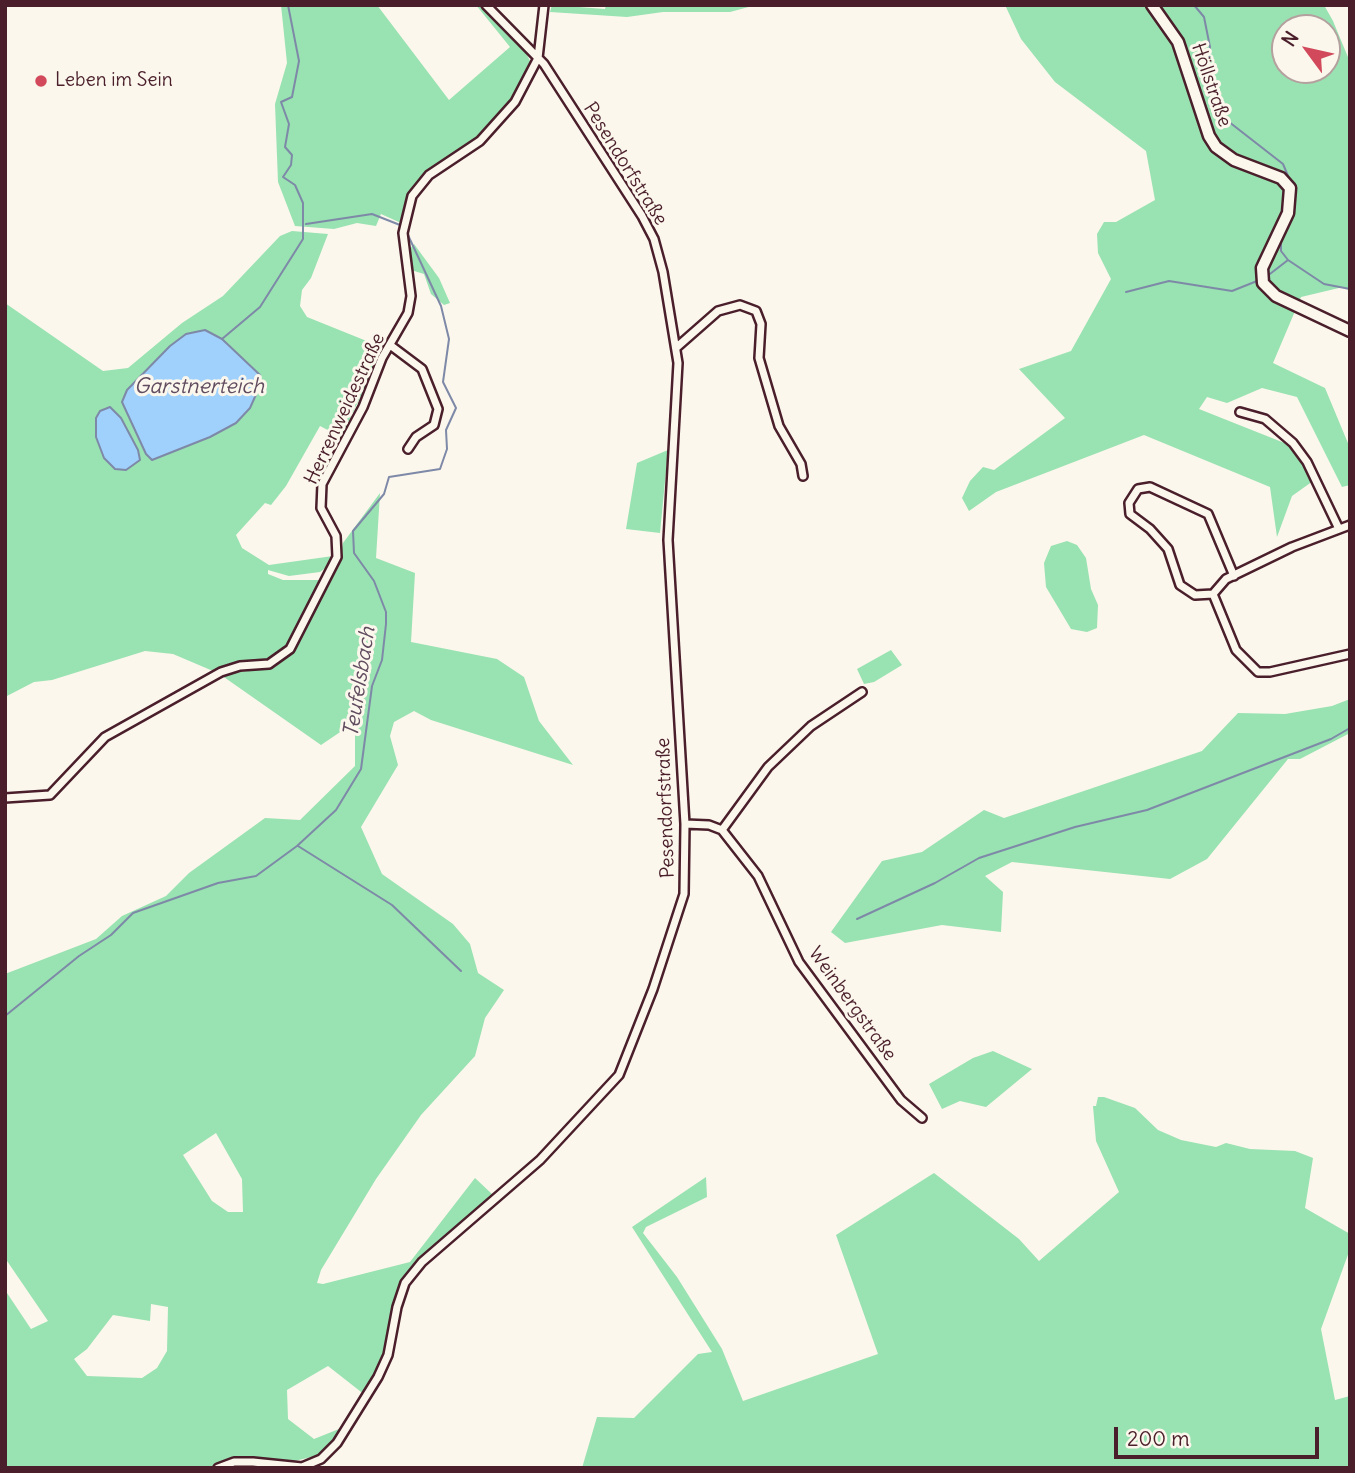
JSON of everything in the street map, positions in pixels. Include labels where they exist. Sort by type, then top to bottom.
[{"type":"street","name":"Pesendorfstraße","points":[[321,1459],[355,1417],[379,1377],[388,1355],[397,1307],[405,1283],[422,1262],[540,1160],[619,1075],[653,989],[684,894],[685,824],[668,540],[677,347],[663,272],[649,229],[538,58],[486,5]]},
{"type":"street","points":[[538,58],[544,5]]},
{"type":"street","name":"Höllstraße","points":[[1152,5],[1178,42],[1209,136],[1216,147],[1234,160],[1281,178],[1290,188],[1287,213],[1262,268],[1263,283],[1276,296],[1350,331]]},
{"type":"street","name":"Herrenweidestraße","points":[[5,798],[50,795],[105,737],[220,671],[240,666],[269,664],[290,649],[337,557],[336,536],[321,508],[322,484],[363,407],[390,345],[404,323],[410,304],[403,233],[416,189],[429,175],[466,152],[493,128],[520,94],[538,58]]},
{"type":"street","points":[[677,347],[719,311],[740,305],[756,311],[761,324],[759,358],[779,426],[803,476]]},
{"type":"street","points":[[390,345],[422,369],[438,409],[434,425],[416,437],[408,449]]},
{"type":"street","points":[[1240,412],[1265,419],[1293,443],[1307,462],[1339,529]]},
{"type":"street","points":[[1234,576],[1222,551],[1214,521],[1208,514],[1150,487],[1138,489],[1129,503],[1130,514],[1150,529],[1168,549],[1180,585],[1195,595],[1213,594],[1222,582],[1350,525]]},
{"type":"street","points":[[1213,594],[1236,650],[1258,671],[1270,672],[1350,654]]},
{"type":"street","points":[[685,824],[709,825],[722,830],[768,767],[811,726],[862,692]]},
{"type":"street","name":"Weinbergstraße","points":[[722,830],[764,886],[799,962],[901,1100],[922,1118]]},
{"type":"street","points":[[218,1468],[234,1462],[302,1467],[321,1459],[322,1468]]},
{"type":"green space","points":[[281,5],[377,5],[449,100],[510,47],[476,5],[483,5],[524,49],[532,65],[508,106],[478,138],[416,185],[410,194],[401,223],[381,214],[376,226],[357,223],[334,229],[295,226],[278,182],[275,104],[287,63]]},
{"type":"green space","points":[[552,5],[605,9],[606,5],[756,5],[730,12],[663,12],[627,17],[550,12]]},
{"type":"green space","points":[[1005,5],[1324,5],[1329,14],[1271,14],[1271,84],[1341,84],[1341,40],[1350,62],[1350,291],[1343,287],[1301,297],[1273,363],[1325,388],[1350,448],[1350,485],[1342,487],[1297,397],[1262,388],[1227,403],[1207,397],[1199,409],[1292,446],[1313,481],[1292,496],[1277,537],[1270,487],[1144,435],[996,492],[969,511],[962,498],[970,481],[983,467],[994,470],[1065,418],[1019,369],[1071,351],[1111,279],[1098,253],[1097,234],[1104,222],[1116,222],[1155,200],[1146,151],[1055,82],[1021,39]]},
{"type":"green space","points":[[292,231],[328,234],[311,278],[302,290],[300,306],[307,317],[384,348],[341,437],[320,426],[286,486],[271,505],[265,503],[236,535],[242,548],[269,565],[333,556],[331,564],[320,572],[289,576],[268,570],[268,574],[283,580],[319,580],[321,584],[299,629],[286,650],[266,661],[230,663],[213,671],[173,654],[145,651],[52,680],[34,682],[5,697],[5,303],[103,371],[128,368],[182,323],[223,296],[280,236]],"holes":[[[205,330],[222,339],[260,375],[236,423],[210,437],[152,460],[127,390],[186,334]]]},
{"type":"green space","points":[[414,244],[439,278],[450,303],[444,305],[431,294],[424,274],[411,270],[407,252]]},
{"type":"green space","points":[[668,450],[660,533],[626,529],[637,463]]},
{"type":"green space","points":[[380,493],[376,558],[415,573],[411,642],[497,659],[524,677],[539,721],[573,765],[431,720],[414,711],[394,722],[390,736],[398,765],[361,827],[382,874],[453,924],[470,944],[478,973],[504,990],[485,1018],[475,1056],[421,1115],[376,1179],[321,1270],[317,1283],[323,1284],[410,1262],[475,1178],[493,1195],[420,1260],[404,1279],[391,1314],[385,1352],[365,1395],[328,1366],[287,1390],[288,1419],[314,1439],[344,1427],[320,1455],[290,1462],[234,1458],[207,1468],[5,1468],[5,1290],[31,1329],[48,1321],[5,1258],[5,974],[96,939],[122,916],[166,896],[189,873],[265,818],[300,820],[355,766],[355,722],[321,745],[221,675],[275,667],[291,654],[339,566],[343,543]],"holes":[[[216,1133],[242,1179],[243,1212],[228,1212],[212,1201],[183,1155]],[[151,1304],[168,1307],[167,1351],[157,1368],[142,1378],[87,1376],[74,1359],[87,1349],[113,1315],[150,1321]]]},
{"type":"green space","points":[[1067,541],[1077,545],[1086,558],[1091,589],[1098,605],[1097,628],[1087,632],[1071,629],[1046,587],[1044,563],[1051,546]]},
{"type":"green space","points":[[891,650],[902,665],[874,682],[864,684],[857,669]]},
{"type":"green space","points":[[1350,699],[1350,733],[1300,759],[1288,759],[1207,859],[1170,879],[1012,862],[985,876],[1003,892],[1001,932],[942,925],[845,943],[831,932],[882,861],[922,852],[984,810],[1004,818],[1202,751],[1238,713],[1285,714],[1332,706]]},
{"type":"green space","points":[[993,1051],[1032,1069],[986,1107],[960,1101],[942,1109],[929,1084],[973,1058]]},
{"type":"green space","points":[[1098,1097],[1135,1108],[1158,1130],[1181,1140],[1216,1147],[1226,1143],[1250,1149],[1295,1151],[1313,1158],[1305,1208],[1350,1234],[1350,1249],[1321,1329],[1335,1400],[1350,1396],[1350,1468],[582,1468],[597,1417],[634,1418],[698,1354],[712,1352],[632,1227],[706,1177],[707,1197],[646,1227],[643,1233],[677,1277],[722,1349],[743,1401],[878,1354],[836,1235],[934,1173],[1019,1239],[1039,1261],[1119,1192],[1096,1141],[1093,1106],[1096,1106]]},
{"type":"water","name":"Garstnerteich","points":[[205,330],[222,339],[260,375],[258,390],[250,408],[236,423],[210,437],[152,460],[146,454],[122,402],[127,390],[170,346],[186,334]]},
{"type":"water","points":[[110,407],[121,418],[138,450],[140,460],[126,470],[115,469],[104,458],[96,437],[96,418],[100,411]]},
{"type":"waterway","name":"Teufelsbach","points":[[222,339],[260,307],[303,239],[303,203],[295,185],[283,177],[291,165],[292,155],[285,147],[289,124],[281,102],[292,97],[299,61],[288,5]]},
{"type":"waterway","points":[[1194,5],[1204,17],[1210,47],[1207,85],[1215,111],[1283,164],[1291,183]]},
{"type":"waterway","name":"Teufelsbach","points":[[306,224],[372,214],[400,225]]},
{"type":"waterway","name":"Teufelsbach","points":[[5,1016],[79,956],[111,935],[133,913],[218,883],[256,876],[297,846],[336,810],[361,769],[372,686],[382,660],[386,612],[374,581],[354,553],[353,531],[384,494],[389,477],[440,469],[447,449],[446,430],[456,408],[443,382],[449,339],[441,306],[407,233]]},
{"type":"waterway","points":[[1281,239],[1281,251],[1288,260],[1324,284],[1350,289]]},
{"type":"waterway","points":[[1266,277],[1288,260]]},
{"type":"waterway","points":[[1126,292],[1169,281],[1232,291],[1257,281]]},
{"type":"waterway","points":[[857,919],[935,883],[979,858],[1075,827],[1147,810],[1331,739],[1350,728]]},
{"type":"waterway","points":[[298,846],[392,905],[461,971]]},
{"type":"place","name":"Leben im Sein","points":[[41,81]]}]
